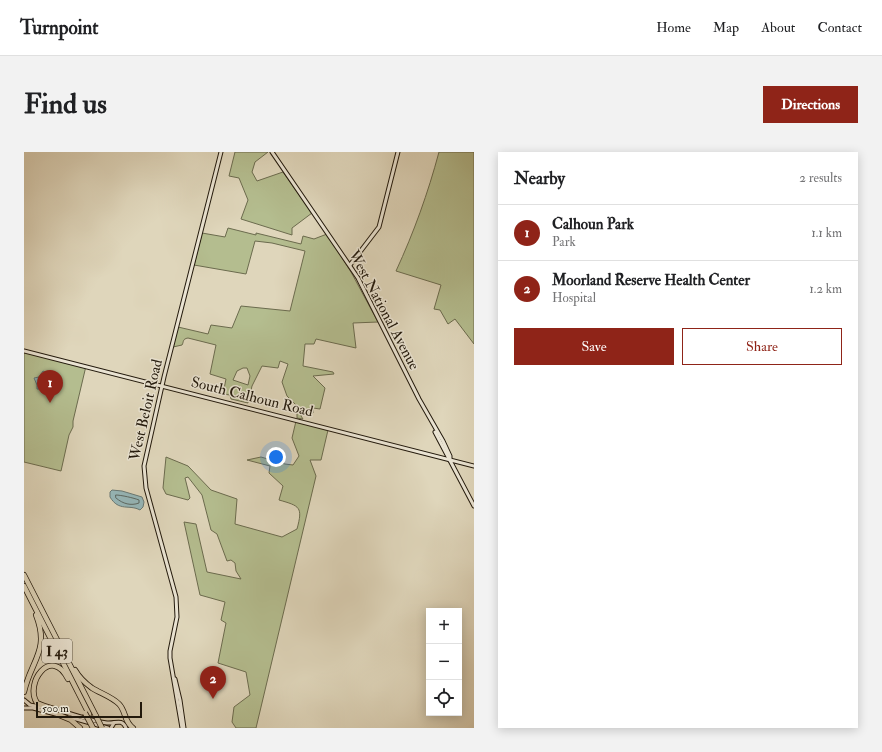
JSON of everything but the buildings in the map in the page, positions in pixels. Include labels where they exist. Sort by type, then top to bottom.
[{"type":"highway","name":"I 43","points":[[24,575],[102,728]]},
{"type":"highway","name":"I 43","points":[[24,586],[94,728]]},
{"type":"highway","points":[[24,586],[40,627],[41,643],[38,658],[27,679],[24,692]]},
{"type":"highway","points":[[60,646],[80,677],[91,687],[119,704],[128,724],[132,728]]},
{"type":"highway","points":[[80,728],[71,720],[34,700],[28,686],[31,677],[37,670],[44,666],[54,666],[63,671],[87,714]]},
{"type":"highway","points":[[125,716],[126,727]]},
{"type":"main road","name":"West Beloit Road","points":[[182,728],[170,654],[177,617],[176,597],[153,514],[144,474],[145,462],[162,386],[221,152]]},
{"type":"main road","name":"West National Avenue","points":[[272,152],[350,265],[360,282],[450,456],[450,460]]},
{"type":"main road","points":[[350,265],[373,237],[379,227],[398,152]]},
{"type":"main road","name":"South Calhoun Road","points":[[24,350],[474,466]]},
{"type":"main road","name":"West National Avenue","points":[[432,423],[474,506]]},
{"type":"main road","points":[[441,458],[445,455],[445,451]]},
{"type":"main road","points":[[456,471],[457,465],[462,463]]},
{"type":"main road","name":"West Beloit Road","points":[[173,673],[183,715],[182,728]]},
{"type":"main road","points":[[25,701],[26,705],[24,708],[33,708],[106,723],[120,722],[126,727]]},
{"type":"main road","points":[[25,701],[32,706],[108,728]]},
{"type":"main road","points":[[111,728],[114,723]]},
{"type":"green space","points":[[235,152],[268,152],[255,162],[252,172],[257,181],[283,172],[312,213],[292,228],[292,235],[241,219],[248,200],[239,178],[229,176]]},
{"type":"green space","points":[[439,152],[474,152],[474,344],[455,319],[448,324],[440,310],[434,309],[441,285],[396,271],[420,212]]},
{"type":"green space","points":[[228,228],[301,244],[303,236],[314,239],[327,234],[351,272],[378,322],[353,323],[356,348],[316,339],[314,344],[305,344],[303,366],[333,372],[334,374],[313,376],[325,388],[320,409],[313,408],[313,413],[302,411],[301,416],[303,419],[297,418],[297,406],[287,396],[282,382],[288,364],[280,361],[278,368],[262,366],[252,386],[248,403],[231,399],[230,395],[223,394],[226,379],[210,374],[216,345],[186,338],[182,345],[173,347],[178,327],[208,334],[211,325],[232,328],[241,306],[290,311],[305,251],[272,243],[255,241],[246,274],[194,265],[202,233],[225,237]],"holes":[[[247,368],[250,376],[248,385],[233,380],[237,371]]]},
{"type":"green space","points":[[24,350],[86,366],[73,421],[73,427],[69,435],[61,471],[24,462]]},
{"type":"green space","points":[[296,421],[328,430],[321,460],[310,460],[316,476],[256,728],[236,728],[232,722],[234,707],[250,695],[246,672],[218,663],[226,623],[221,620],[225,602],[200,595],[184,522],[196,524],[207,572],[241,579],[236,571],[235,563],[231,560],[227,561],[217,534],[211,530],[202,495],[188,477],[185,478],[190,498],[188,500],[166,494],[163,488],[166,457],[188,466],[211,490],[237,499],[235,524],[282,537],[297,529],[300,516],[298,508],[292,504],[279,500],[283,486],[269,473],[270,466],[247,460],[261,457],[293,465],[299,456],[292,438]]},
{"type":"water","points":[[43,371],[47,373],[43,387],[37,389],[34,378],[39,377]]},
{"type":"water","points":[[112,490],[122,491],[142,497],[144,502],[143,507],[140,510],[117,505],[110,497],[110,492]]},
{"type":"place","name":"Calhoun Park","points":[[50,403]]},
{"type":"place","name":"Moorland Reserve Health Center","points":[[213,699]]}]
